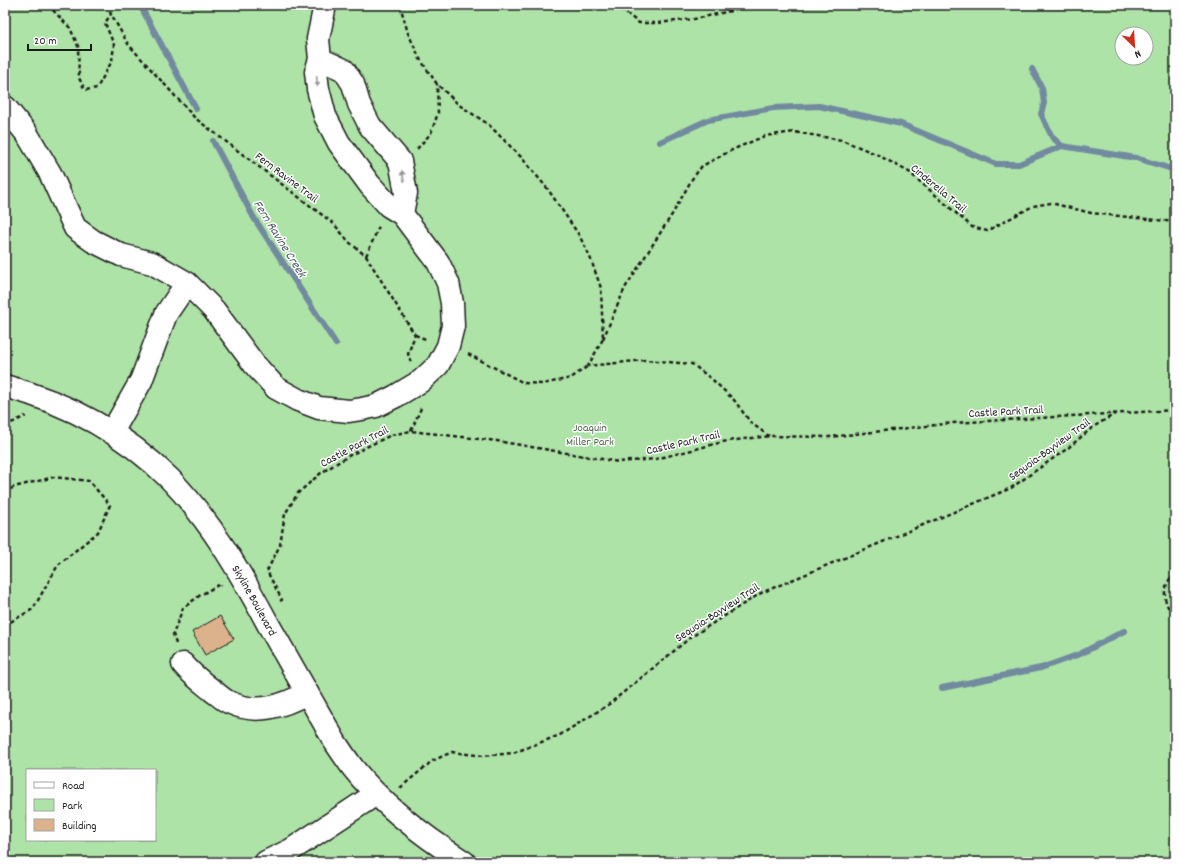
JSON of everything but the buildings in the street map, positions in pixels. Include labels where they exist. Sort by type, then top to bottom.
[{"type":"main road","points":[[5,107],[27,134],[50,173],[75,228],[93,241],[121,255],[152,263],[187,283],[214,310],[254,364],[276,388],[298,400],[320,408],[350,411],[376,406],[421,381],[438,365],[448,346],[453,326],[452,303],[448,282],[438,262],[395,210],[370,185],[339,143],[325,116],[318,90],[316,72],[320,59],[318,39],[325,5]]},
{"type":"main road","points":[[320,59],[344,70],[353,84],[359,104],[370,126],[400,161],[406,193],[395,210]]},
{"type":"main road","points":[[112,432],[141,381],[166,314],[187,283]]},
{"type":"main road","name":"Skyline Boulevard","points":[[5,386],[54,402],[84,415],[112,432],[146,457],[169,478],[192,504],[222,544],[241,574],[335,742],[353,768],[376,794],[407,822],[440,847],[464,862]]},
{"type":"main road","points":[[183,664],[192,675],[230,703],[252,709],[269,709],[291,702],[307,693]]},
{"type":"main road","points":[[266,862],[291,850],[376,794]]},
{"type":"path","points":[[48,5],[70,28],[78,46],[79,78],[85,90],[97,88],[112,61],[114,45],[105,23],[111,13]]},
{"type":"path","name":"Fern Ravine Trail","points":[[106,5],[128,44],[195,118],[334,224],[349,242],[366,256],[415,336],[408,354],[421,381]]},
{"type":"path","points":[[400,5],[408,33],[420,59],[437,84],[459,105],[488,124],[521,157],[547,188],[575,230],[590,257],[601,288],[603,339],[588,366],[571,378],[543,384],[524,383],[476,357],[448,346]]},
{"type":"path","points":[[614,5],[639,23],[694,19],[758,5]]},
{"type":"path","points":[[400,161],[415,151],[431,133],[438,113],[437,84]]},
{"type":"path","name":"Cinderella Trail","points":[[603,339],[625,288],[702,166],[734,149],[765,136],[794,132],[842,140],[876,154],[908,172],[972,227],[987,231],[1034,206],[1052,203],[1091,213],[1175,222]]},
{"type":"path","points":[[366,256],[395,210]]},
{"type":"path","points":[[588,366],[645,360],[692,364],[714,381],[734,400],[751,424],[770,436]]},
{"type":"path","name":"Castle Park Trail","points":[[262,612],[282,600],[267,571],[280,545],[285,514],[298,493],[321,473],[350,455],[391,435],[411,431],[443,434],[497,441],[619,462],[656,459],[727,441],[770,436],[828,437],[953,423],[1175,410]]},
{"type":"path","name":"Sequoia-Bayview Trail","points":[[376,794],[400,788],[432,761],[452,752],[483,756],[513,753],[560,735],[608,705],[691,637],[761,593],[1011,488],[1068,448],[1094,427],[1115,414]]},
{"type":"path","points":[[5,492],[14,487],[54,477],[90,481],[110,505],[98,532],[58,565],[33,609],[5,625]]},
{"type":"path","points":[[1175,573],[1165,587],[1165,599],[1169,610],[1175,615]]},
{"type":"path","points":[[183,664],[173,634],[183,608],[199,596],[220,584],[224,591]]},
{"type":"green space","name":"Joaquin Miller Park","points":[[5,5],[1175,5],[1175,862],[5,862]]},
{"type":"waterway","name":"Fern Ravine Creek","points":[[140,5],[196,109]]},
{"type":"waterway","points":[[1032,69],[1042,88],[1044,103],[1041,114],[1052,137],[1062,146]]},
{"type":"waterway","points":[[660,142],[708,120],[773,108],[819,106],[901,124],[996,164],[1019,164],[1062,146],[1136,158],[1175,170]]},
{"type":"waterway","name":"Fern Ravine Creek","points":[[213,141],[254,218],[336,344]]},
{"type":"waterway","points":[[942,688],[1041,668],[1080,654],[1124,631]]}]
